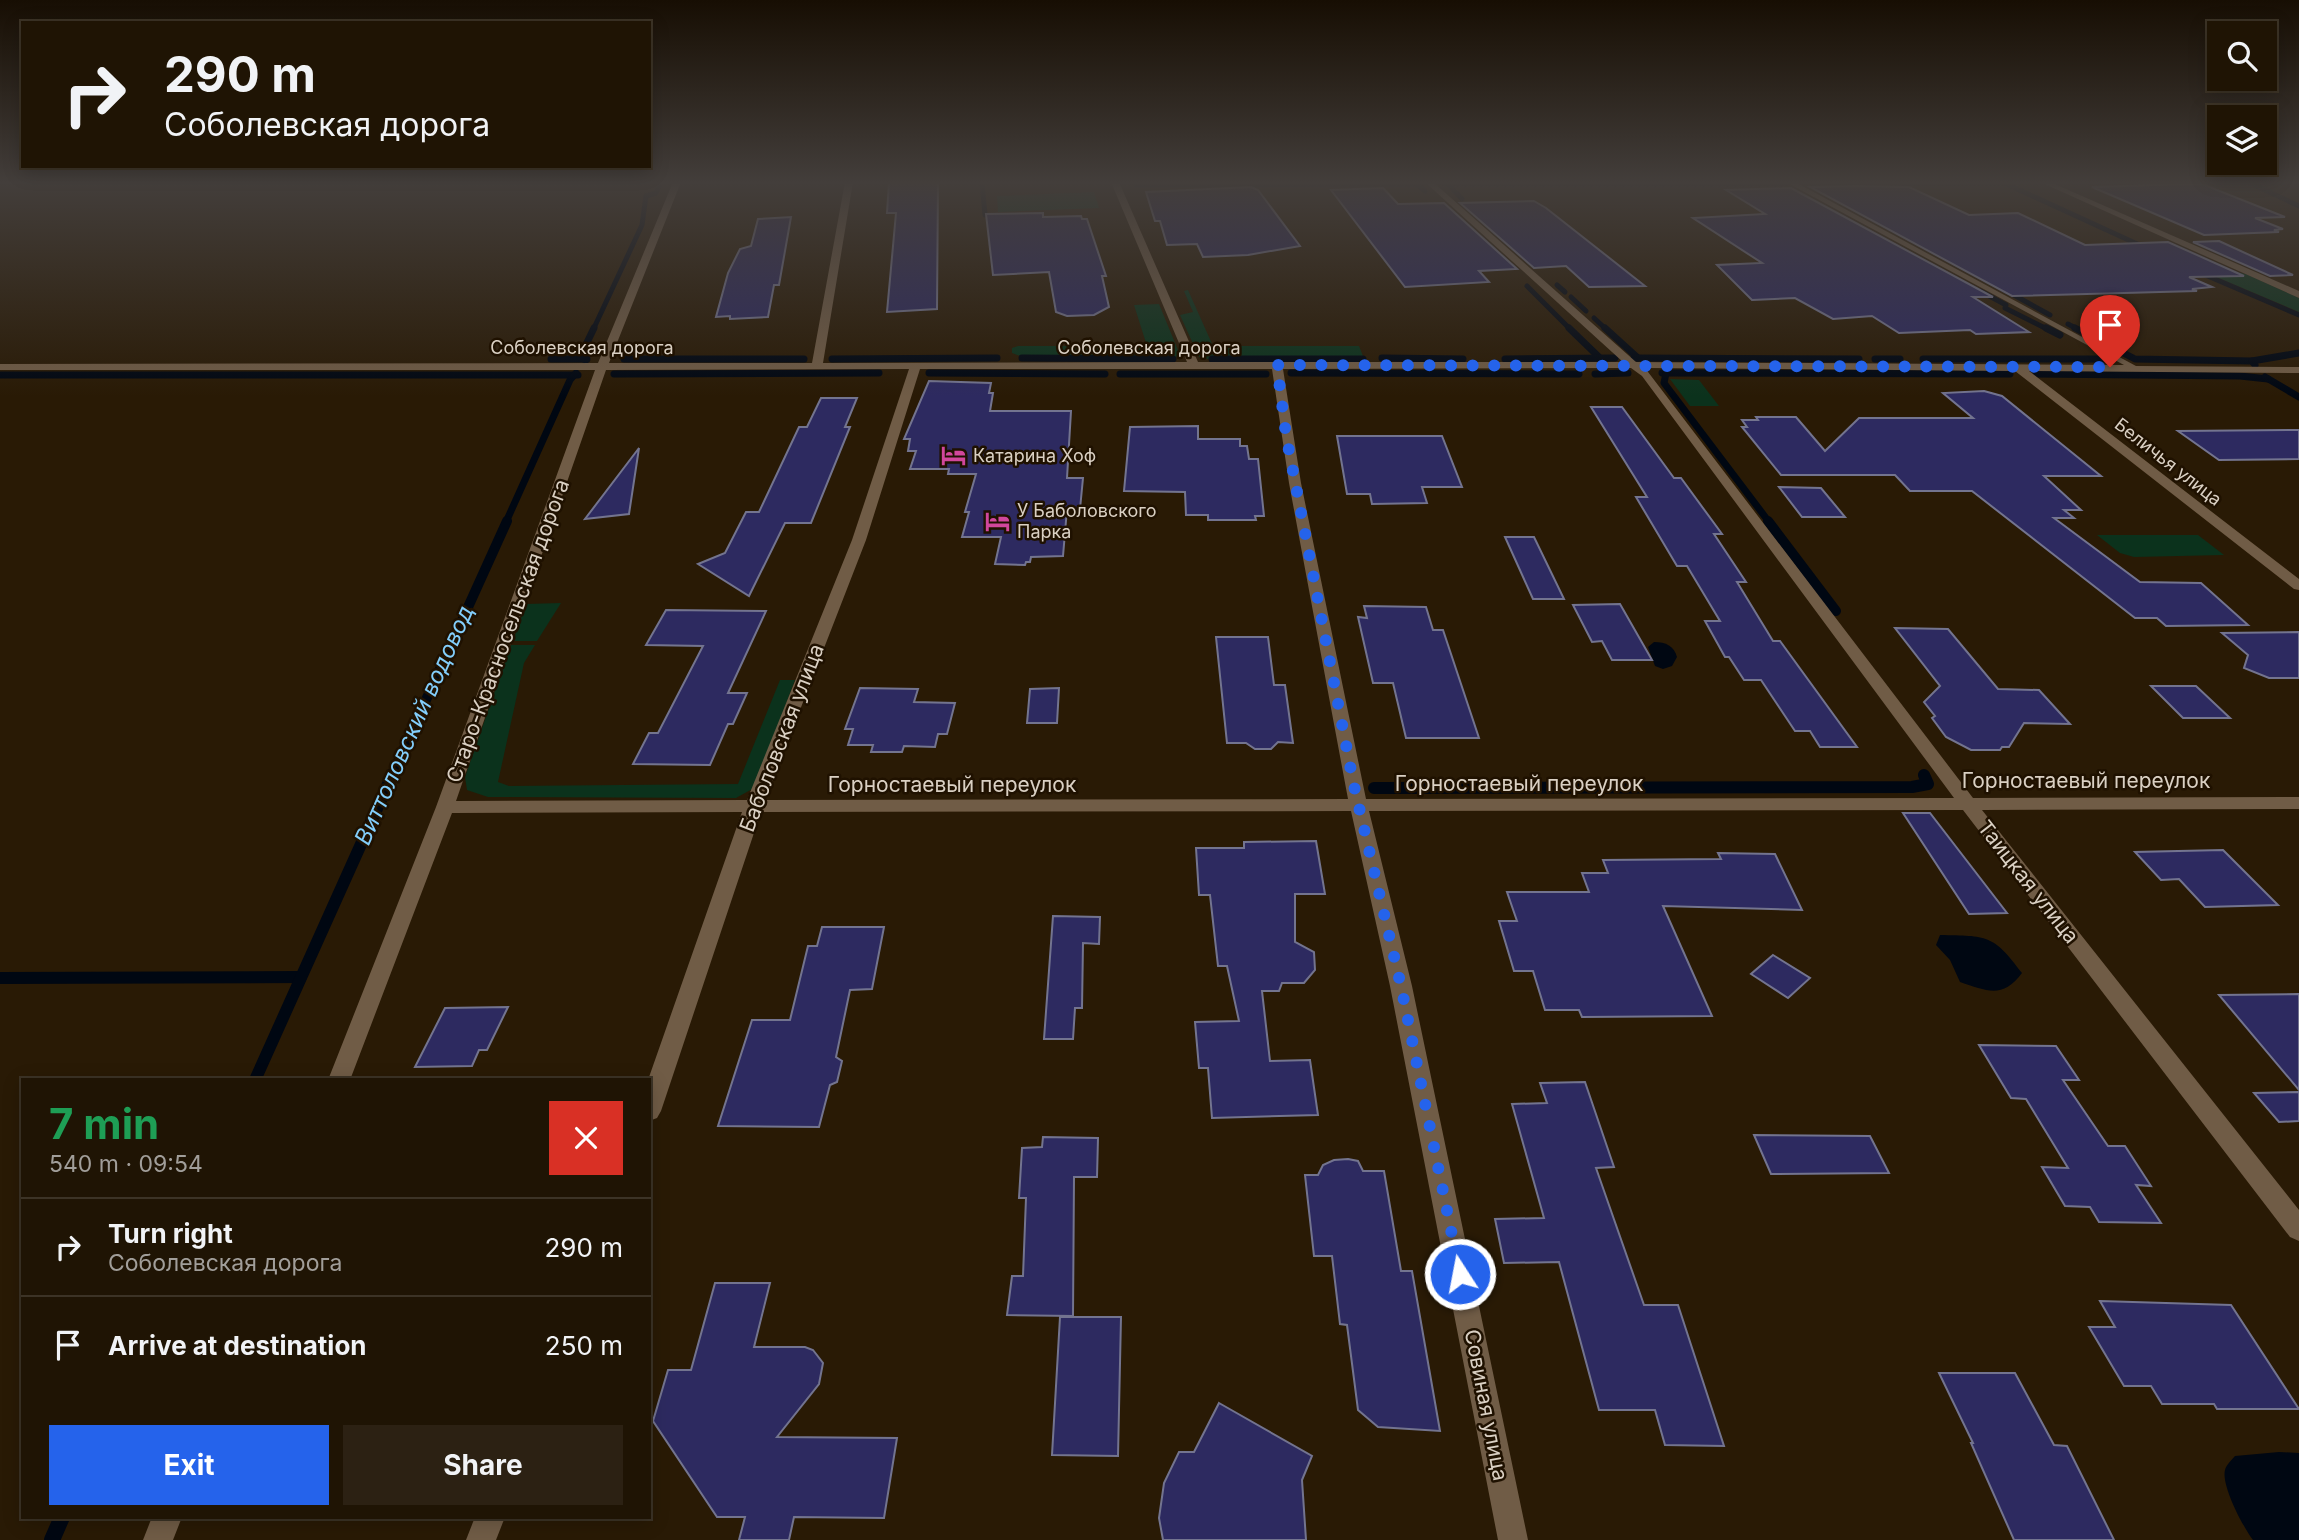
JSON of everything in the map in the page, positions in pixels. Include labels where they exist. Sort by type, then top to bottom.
[{"type":"street","name":"Старо-Красносельская дорога","points":[[340,1078],[446,807],[602,366],[648,254]]},
{"type":"street","points":[[817,365],[836,254]]},
{"type":"street","points":[[1146,254],[1194,365]]},
{"type":"street","name":"Таицкая улица","points":[[1510,254],[1635,365],[1969,805],[2299,1229]]},
{"type":"street","points":[[1924,254],[2134,367]]},
{"type":"street","points":[[2206,254],[2299,295]]},
{"type":"street","name":"Баболовская улица","points":[[651,1105],[753,808],[859,540],[916,365]]},
{"type":"street","name":"Совиная улица","points":[[1277,365],[1293,471],[1357,794],[1434,1142],[1513,1540]]},
{"type":"street","name":"Соболевская дорога","points":[[0,367],[1635,365],[2293,370]]},
{"type":"street","name":"Беличья улица","points":[[2015,366],[2299,586]]},
{"type":"street","points":[[2293,370],[2299,376]]},
{"type":"street","name":"Горностаевый переулок","points":[[446,807],[753,808],[1357,794],[1969,805],[2299,803]]},
{"type":"street","points":[[158,1540],[166,1519]]},
{"type":"street","points":[[481,1540],[489,1519]]},
{"type":"green space","points":[[2209,274],[2246,274],[2299,298],[2299,312]]},
{"type":"green space","points":[[1188,290],[1213,346],[1359,346],[1363,356],[1215,356],[1212,360],[1199,357],[1180,315],[1193,312],[1184,291]]},
{"type":"green space","points":[[1159,304],[1180,355],[1173,359],[1023,357],[1012,353],[1012,348],[1018,346],[1147,346],[1134,305]]},
{"type":"green space","points":[[1670,379],[1699,380],[1719,406],[1690,406]]},
{"type":"green space","points":[[2097,535],[2198,535],[2224,555],[2134,557],[2120,553]]},
{"type":"green space","points":[[561,603],[537,641],[513,641],[526,604]]},
{"type":"green space","points":[[511,645],[535,645],[524,663],[498,782],[509,786],[738,784],[780,680],[795,680],[754,788],[736,798],[488,797],[467,790],[465,777]]},
{"type":"shaded area","points":[[1654,642],[1672,647],[1677,657],[1672,666],[1663,669],[1655,666],[1648,647]]},
{"type":"shaded area","points":[[1940,935],[1988,940],[2004,951],[2022,973],[2001,990],[1986,990],[1960,982],[1950,960],[1936,945]]},
{"type":"shaded area","points":[[2299,1453],[2299,1540],[2253,1540],[2229,1495],[2225,1470],[2235,1456]]},
{"type":"building","points":[[738,254],[784,254],[779,285],[774,285],[768,317],[716,317],[728,273]]},
{"type":"building","points":[[892,254],[937,254],[937,309],[887,312]]},
{"type":"building","points":[[991,254],[1099,254],[1106,276],[1102,276],[1109,307],[1094,315],[1067,316],[1056,312],[1049,272],[993,275]]},
{"type":"building","points":[[1202,254],[1255,254],[1248,255],[1203,257]]},
{"type":"building","points":[[1380,254],[1500,254],[1517,269],[1479,271],[1489,282],[1405,287]]},
{"type":"building","points":[[1518,254],[1604,254],[1645,286],[1589,287],[1566,266],[1534,268]]},
{"type":"building","points":[[1748,254],[1913,254],[1993,297],[1973,297],[2029,332],[1976,334],[1970,330],[1899,333],[1872,316],[1833,319],[1795,298],[1752,300],[1717,265],[1762,263]]},
{"type":"building","points":[[1934,254],[2195,254],[2244,276],[2189,277],[2212,287],[2192,289],[2197,291],[2012,296]]},
{"type":"building","points":[[2220,254],[2247,254],[2293,275],[2270,276]]},
{"type":"building","points":[[929,381],[991,383],[989,393],[993,393],[990,411],[1071,411],[1067,478],[1083,478],[1080,509],[1067,509],[1063,556],[1031,557],[1030,562],[1025,565],[995,564],[1001,537],[962,537],[969,512],[965,512],[976,474],[948,474],[949,469],[910,469],[916,451],[908,451],[910,439],[904,439]]},
{"type":"building","points":[[1984,391],[2002,396],[2101,476],[2044,476],[2081,510],[2064,510],[2074,518],[2054,518],[2140,582],[2201,583],[2248,625],[2166,626],[2157,618],[2135,618],[1972,491],[1910,491],[1895,475],[1781,475],[1742,427],[1747,427],[1742,420],[1758,420],[1756,417],[1796,417],[1825,451],[1859,418],[1973,418],[1943,393]]},
{"type":"building","points":[[821,398],[857,398],[845,427],[850,427],[811,523],[785,523],[749,596],[698,564],[725,553],[746,512],[759,512],[799,427],[807,427]]},
{"type":"building","points":[[1591,407],[1622,407],[1674,478],[1681,478],[1722,534],[1714,534],[1746,582],[1737,582],[1773,641],[1780,641],[1857,747],[1820,747],[1810,731],[1795,731],[1761,680],[1744,680],[1729,657],[1725,657],[1705,621],[1720,621],[1687,566],[1677,566],[1636,497],[1647,497]]},
{"type":"building","points":[[1198,426],[1198,439],[1240,439],[1240,446],[1247,446],[1249,459],[1258,459],[1264,516],[1255,516],[1256,520],[1208,520],[1208,515],[1186,515],[1185,492],[1124,491],[1130,427]]},
{"type":"building","points":[[2299,430],[2299,459],[2219,460],[2178,431]]},
{"type":"building","points":[[1337,436],[1442,436],[1462,487],[1422,487],[1427,503],[1372,504],[1370,494],[1347,494]]},
{"type":"building","points":[[639,448],[629,514],[585,519]]},
{"type":"building","points":[[1779,487],[1821,488],[1845,517],[1802,517]]},
{"type":"building","points":[[1505,537],[1534,537],[1564,599],[1533,599]]},
{"type":"building","points":[[1620,604],[1652,660],[1612,660],[1602,641],[1592,642],[1573,605]]},
{"type":"building","points":[[1364,606],[1426,607],[1433,630],[1443,630],[1479,738],[1406,738],[1393,683],[1373,683],[1358,617],[1367,618]]},
{"type":"building","points":[[666,610],[766,611],[728,693],[747,693],[733,724],[728,724],[710,765],[633,764],[649,733],[658,733],[703,646],[646,645]]},
{"type":"building","points":[[1895,628],[1948,629],[1998,689],[2039,690],[2070,724],[2024,723],[2009,747],[2002,747],[2000,750],[1971,750],[1946,737],[1924,702],[1940,686]]},
{"type":"building","points":[[2299,632],[2299,678],[2269,678],[2244,668],[2248,655],[2222,633]]},
{"type":"building","points":[[1216,637],[1268,637],[1274,685],[1285,685],[1293,743],[1278,742],[1271,749],[1255,749],[1246,743],[1227,743]]},
{"type":"building","points":[[2151,686],[2196,686],[2230,718],[2183,718]]},
{"type":"building","points":[[860,688],[918,689],[914,702],[955,703],[947,734],[938,734],[935,747],[904,746],[902,752],[871,752],[873,745],[848,745],[853,729],[845,729]]},
{"type":"building","points":[[1059,688],[1057,723],[1027,723],[1030,689]]},
{"type":"building","points":[[1903,813],[1930,813],[2007,913],[1969,914]]},
{"type":"building","points":[[1316,841],[1325,894],[1295,894],[1295,942],[1314,952],[1315,970],[1304,983],[1282,983],[1279,991],[1262,991],[1270,1061],[1310,1060],[1318,1115],[1212,1118],[1208,1068],[1199,1068],[1195,1022],[1239,1021],[1227,966],[1218,966],[1210,895],[1199,895],[1196,848],[1244,848],[1244,842]]},
{"type":"building","points":[[2223,850],[2278,905],[2205,907],[2179,879],[2161,880],[2135,852]]},
{"type":"building","points":[[1718,853],[1775,854],[1802,910],[1663,906],[1712,1016],[1582,1017],[1579,1010],[1545,1010],[1533,971],[1514,971],[1499,921],[1517,921],[1507,892],[1589,892],[1582,873],[1608,873],[1603,860],[1721,859]]},
{"type":"building","points":[[1053,916],[1100,917],[1099,944],[1083,943],[1082,1008],[1075,1008],[1073,1039],[1044,1039]]},
{"type":"building","points":[[822,927],[884,927],[872,989],[850,990],[836,1057],[842,1061],[837,1082],[830,1085],[819,1127],[718,1126],[752,1020],[790,1020],[808,946],[817,946]]},
{"type":"building","points":[[1773,955],[1810,978],[1788,998],[1751,974]]},
{"type":"building","points":[[2299,994],[2299,1090],[2219,995]]},
{"type":"building","points":[[508,1007],[487,1050],[479,1050],[472,1066],[415,1067],[445,1008]]},
{"type":"building","points":[[1979,1045],[2056,1046],[2079,1080],[2063,1080],[2108,1146],[2125,1146],[2151,1186],[2136,1185],[2161,1223],[2099,1222],[2090,1207],[2065,1206],[2042,1167],[2068,1168],[2026,1099],[2011,1098]]},
{"type":"building","points":[[1585,1082],[1614,1167],[1596,1168],[1644,1305],[1678,1305],[1724,1446],[1665,1445],[1655,1410],[1599,1410],[1559,1262],[1504,1263],[1495,1219],[1544,1218],[1512,1104],[1547,1103],[1540,1083]]},
{"type":"building","points":[[2299,1092],[2299,1121],[2279,1122],[2254,1093]]},
{"type":"building","points":[[1754,1135],[1870,1136],[1889,1173],[1771,1174]]},
{"type":"building","points":[[1043,1137],[1098,1138],[1097,1177],[1074,1177],[1073,1316],[1007,1315],[1012,1276],[1023,1276],[1026,1198],[1019,1198],[1022,1148],[1042,1147]]},
{"type":"building","points":[[1334,1160],[1358,1161],[1363,1171],[1384,1171],[1401,1271],[1412,1271],[1440,1431],[1378,1427],[1358,1410],[1347,1325],[1340,1324],[1332,1256],[1314,1256],[1305,1175],[1318,1175],[1323,1165]]},
{"type":"building","points":[[715,1283],[770,1283],[754,1347],[805,1347],[813,1350],[823,1363],[819,1384],[777,1437],[897,1438],[884,1518],[794,1517],[789,1540],[739,1540],[745,1517],[717,1517],[653,1421],[668,1370],[691,1370]]},
{"type":"building","points":[[2100,1301],[2231,1305],[2299,1409],[2217,1409],[2214,1404],[2162,1404],[2151,1386],[2124,1386],[2089,1327],[2115,1327]]},
{"type":"building","points":[[1060,1317],[1121,1317],[1118,1456],[1052,1455]]},
{"type":"building","points":[[1939,1373],[2015,1373],[2054,1445],[2067,1446],[2114,1540],[2014,1540],[1973,1443]]},
{"type":"building","points":[[1219,1403],[1312,1456],[1302,1480],[1306,1540],[1163,1540],[1159,1518],[1164,1483],[1179,1452],[1194,1452]]},
{"type":"waterway","name":"Виттоловский водовод","points":[[593,330],[629,254]]},
{"type":"waterway","points":[[2203,274],[2299,315]]},
{"type":"waterway","points":[[1557,285],[1565,292]]},
{"type":"waterway","points":[[1527,286],[1569,328]]},
{"type":"waterway","points":[[2003,289],[2050,315]]},
{"type":"waterway","points":[[1980,291],[2006,305],[2005,308],[2049,330]]},
{"type":"waterway","points":[[1571,297],[1586,311]]},
{"type":"waterway","points":[[1594,318],[1607,330]]},
{"type":"waterway","points":[[2068,324],[2079,330]]},
{"type":"waterway","name":"Виттоловский водовод","points":[[584,359],[580,357],[594,328]]},
{"type":"waterway","points":[[1569,328],[1600,358]]},
{"type":"waterway","points":[[1605,328],[1638,358]]},
{"type":"waterway","points":[[2046,328],[2060,335]]},
{"type":"waterway","points":[[2075,328],[2135,359],[2252,361]]},
{"type":"waterway","points":[[2252,361],[2299,353]]},
{"type":"waterway","points":[[832,359],[997,358]]},
{"type":"waterway","points":[[1022,358],[1173,359]]},
{"type":"waterway","points":[[1382,358],[1463,359]]},
{"type":"waterway","points":[[1505,359],[1600,358]]},
{"type":"waterway","points":[[1600,358],[1615,358]]},
{"type":"waterway","points":[[1634,358],[1859,359]]},
{"type":"waterway","points":[[551,359],[584,359]]},
{"type":"waterway","points":[[624,359],[804,359]]},
{"type":"waterway","points":[[1212,359],[1363,359]]},
{"type":"waterway","points":[[1875,359],[1900,359]]},
{"type":"waterway","points":[[1923,359],[2107,359]]},
{"type":"waterway","points":[[2252,361],[2255,365]]},
{"type":"waterway","points":[[614,374],[879,373]]},
{"type":"waterway","points":[[929,373],[1105,374]]},
{"type":"waterway","points":[[1291,373],[1579,374]]},
{"type":"waterway","points":[[1595,374],[1628,373]]},
{"type":"waterway","points":[[1666,373],[2010,374]]},
{"type":"waterway","points":[[1666,373],[1664,383],[1769,522]]},
{"type":"waterway","points":[[1120,374],[1266,374]]},
{"type":"waterway","points":[[2036,374],[2240,376],[2268,379]]},
{"type":"waterway","points":[[0,375],[574,375]]},
{"type":"waterway","name":"Виттоловский водовод","points":[[506,522],[574,375]]},
{"type":"waterway","points":[[2265,377],[2299,397]]},
{"type":"waterway","name":"Виттоловский водовод","points":[[392,775],[507,521]]},
{"type":"waterway","points":[[1768,521],[1836,611]]},
{"type":"waterway","name":"Виттоловский водовод","points":[[256,1078],[393,773]]},
{"type":"waterway","points":[[1374,788],[1912,787],[1928,784],[1924,775]]},
{"type":"waterway","points":[[0,978],[301,977]]},
{"type":"waterway","name":"Виттоловский водовод","points":[[52,1540],[61,1519]]},
{"type":"place","name":"Катарина Хоф","points":[[953,456]]},
{"type":"place","name":"У Баболовского Парка","points":[[997,521]]},
{"type":"route","points":[[1460,1274],[1401,986],[1354,786],[1286,435],[1277,365],[2110,367]]}]
